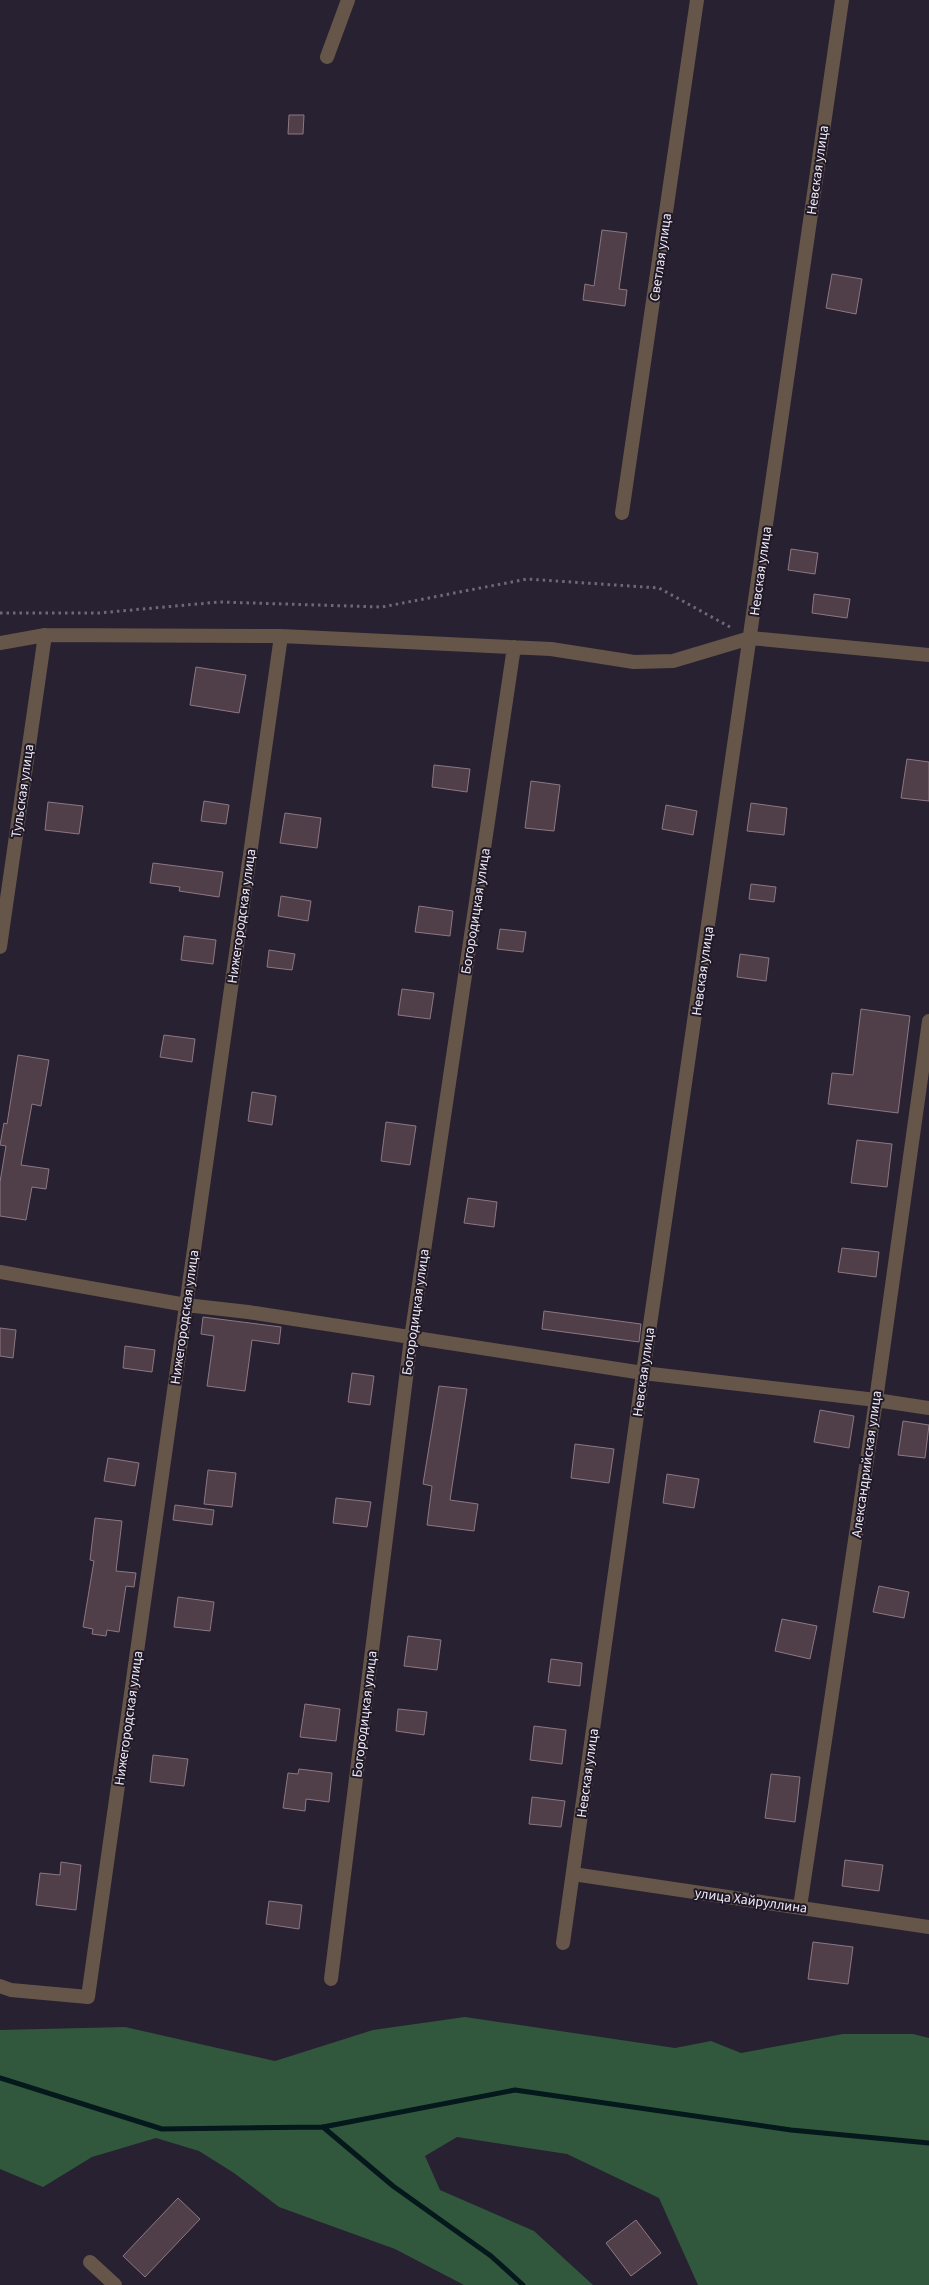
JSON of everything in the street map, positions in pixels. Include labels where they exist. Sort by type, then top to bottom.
[{"type":"street","points":[[327,58],[348,0]]},
{"type":"street","name":"Светлая улица","points":[[622,513],[697,0]]},
{"type":"street","name":"Невская улица","points":[[563,1943],[643,1373],[842,0]]},
{"type":"street","points":[[0,643],[44,636],[281,636],[551,649],[634,662],[673,661],[750,638],[929,655]]},
{"type":"street","name":"Тульская улица","points":[[0,947],[44,636]]},
{"type":"street","name":"Нижегородская улица","points":[[0,1986],[11,1990],[88,1997],[281,636]]},
{"type":"street","name":"Богородицкая улица","points":[[331,1979],[411,1338],[514,647]]},
{"type":"street","name":"Александрийская улица","points":[[800,1907],[876,1400],[929,1021]]},
{"type":"street","points":[[0,1272],[186,1305],[248,1312],[643,1373],[876,1400],[929,1408]]},
{"type":"street","name":"улица Хайруллина","points":[[573,1874],[929,1927]]},
{"type":"street","points":[[90,2262],[115,2285]]},
{"type":"path","points":[[0,613],[99,613],[220,602],[382,607],[527,579],[659,588],[750,638]]},
{"type":"green space","points":[[465,2017],[675,2048],[711,2041],[741,2053],[843,2034],[913,2034],[929,2038],[929,2285],[698,2285],[659,2198],[567,2154],[457,2137],[425,2156],[440,2190],[534,2231],[593,2285],[464,2285],[395,2249],[279,2207],[234,2173],[199,2151],[156,2138],[92,2157],[43,2187],[0,2169],[0,2030],[125,2027],[275,2061],[373,2030]]},
{"type":"building","points":[[289,115],[304,115],[303,134],[288,134]]},
{"type":"building","points":[[602,230],[627,233],[619,289],[627,290],[625,306],[583,300],[585,284],[594,286]]},
{"type":"building","points":[[832,274],[862,279],[856,314],[826,308]]},
{"type":"building","points":[[791,549],[818,553],[815,574],[788,570]]},
{"type":"building","points":[[814,594],[850,599],[847,618],[812,613]]},
{"type":"building","points":[[196,667],[246,675],[239,713],[190,705]]},
{"type":"building","points":[[907,759],[929,762],[929,801],[901,798]]},
{"type":"building","points":[[434,765],[470,769],[467,792],[432,787]]},
{"type":"building","points":[[531,781],[560,785],[554,831],[525,828]]},
{"type":"building","points":[[204,801],[229,805],[226,824],[201,821]]},
{"type":"building","points":[[48,802],[83,806],[79,834],[45,830]]},
{"type":"building","points":[[751,803],[787,808],[784,835],[747,831]]},
{"type":"building","points":[[666,805],[697,811],[693,835],[662,829]]},
{"type":"building","points":[[285,813],[321,818],[317,848],[280,843]]},
{"type":"building","points":[[153,863],[223,872],[219,897],[179,891],[180,887],[150,883]]},
{"type":"building","points":[[751,884],[776,887],[774,902],[749,899]]},
{"type":"building","points":[[281,896],[311,901],[308,921],[278,916]]},
{"type":"building","points":[[419,906],[453,911],[450,936],[415,932]]},
{"type":"building","points":[[500,929],[526,932],[523,952],[497,949]]},
{"type":"building","points":[[184,936],[216,940],[213,964],[181,960]]},
{"type":"building","points":[[269,950],[295,954],[292,970],[267,967]]},
{"type":"building","points":[[740,954],[769,958],[766,981],[737,977]]},
{"type":"building","points":[[402,989],[434,993],[430,1019],[398,1015]]},
{"type":"building","points":[[861,1009],[910,1016],[898,1113],[828,1104],[832,1073],[853,1075]]},
{"type":"building","points":[[164,1035],[195,1039],[192,1062],[160,1057]]},
{"type":"building","points":[[18,1055],[49,1060],[41,1106],[32,1104],[21,1165],[49,1169],[46,1189],[32,1187],[26,1220],[0,1216],[0,1182],[6,1146],[0,1145],[4,1123],[7,1124]]},
{"type":"building","points":[[252,1092],[276,1096],[272,1125],[248,1121]]},
{"type":"building","points":[[386,1122],[416,1126],[410,1165],[381,1161]]},
{"type":"building","points":[[857,1140],[892,1144],[887,1187],[851,1183]]},
{"type":"building","points":[[468,1198],[497,1202],[494,1227],[464,1223]]},
{"type":"building","points":[[842,1248],[879,1252],[876,1277],[838,1272]]},
{"type":"building","points":[[544,1311],[641,1324],[639,1342],[542,1329]]},
{"type":"building","points":[[203,1317],[281,1327],[279,1344],[252,1340],[245,1391],[207,1386],[214,1336],[201,1334]]},
{"type":"building","points":[[0,1328],[16,1330],[13,1358],[0,1356]]},
{"type":"building","points":[[125,1346],[155,1350],[152,1372],[123,1368]]},
{"type":"building","points":[[352,1373],[374,1376],[370,1405],[348,1402]]},
{"type":"building","points":[[439,1386],[467,1389],[450,1500],[478,1504],[474,1531],[427,1525],[432,1486],[423,1484]]},
{"type":"building","points":[[820,1410],[854,1416],[849,1448],[814,1442]]},
{"type":"building","points":[[903,1421],[929,1425],[925,1458],[898,1455]]},
{"type":"building","points":[[575,1444],[614,1449],[609,1483],[571,1478]]},
{"type":"building","points":[[108,1458],[139,1463],[135,1486],[104,1481]]},
{"type":"building","points":[[208,1470],[236,1473],[232,1507],[204,1504]]},
{"type":"building","points":[[667,1474],[699,1479],[694,1508],[663,1503]]},
{"type":"building","points":[[336,1498],[371,1502],[367,1527],[333,1523]]},
{"type":"building","points":[[175,1505],[214,1510],[212,1525],[173,1520]]},
{"type":"building","points":[[95,1518],[122,1521],[116,1571],[136,1573],[134,1587],[126,1586],[119,1632],[107,1630],[106,1636],[92,1634],[93,1629],[83,1627],[94,1561],[90,1560]]},
{"type":"building","points":[[879,1586],[909,1592],[904,1618],[873,1612]]},
{"type":"building","points":[[178,1597],[214,1602],[210,1631],[174,1627]]},
{"type":"building","points":[[782,1619],[817,1626],[810,1659],[775,1651]]},
{"type":"building","points":[[408,1636],[441,1640],[437,1670],[404,1666]]},
{"type":"building","points":[[551,1659],[582,1663],[580,1686],[548,1682]]},
{"type":"building","points":[[305,1704],[340,1709],[336,1741],[300,1737]]},
{"type":"building","points":[[398,1709],[427,1712],[424,1735],[396,1731]]},
{"type":"building","points":[[534,1726],[566,1730],[562,1764],[530,1760]]},
{"type":"building","points":[[153,1755],[188,1759],[184,1786],[150,1782]]},
{"type":"building","points":[[299,1769],[332,1773],[329,1802],[306,1799],[305,1811],[283,1808],[288,1773],[298,1774]]},
{"type":"building","points":[[771,1774],[800,1777],[795,1822],[765,1818]]},
{"type":"building","points":[[532,1797],[565,1801],[561,1827],[529,1824]]},
{"type":"building","points":[[845,1860],[883,1865],[879,1891],[842,1886]]},
{"type":"building","points":[[61,1862],[81,1865],[76,1910],[36,1905],[40,1873],[60,1875]]},
{"type":"building","points":[[269,1901],[302,1905],[299,1929],[266,1924]]},
{"type":"building","points":[[813,1942],[853,1947],[848,1984],[808,1979]]},
{"type":"building","points":[[178,2198],[200,2219],[145,2277],[123,2256]]},
{"type":"building","points":[[636,2220],[661,2253],[631,2276],[606,2243]]},
{"type":"waterway","points":[[0,2078],[162,2129],[323,2127],[515,2090],[791,2130],[929,2143]]},
{"type":"waterway","points":[[323,2127],[393,2186],[491,2256],[523,2285]]}]
